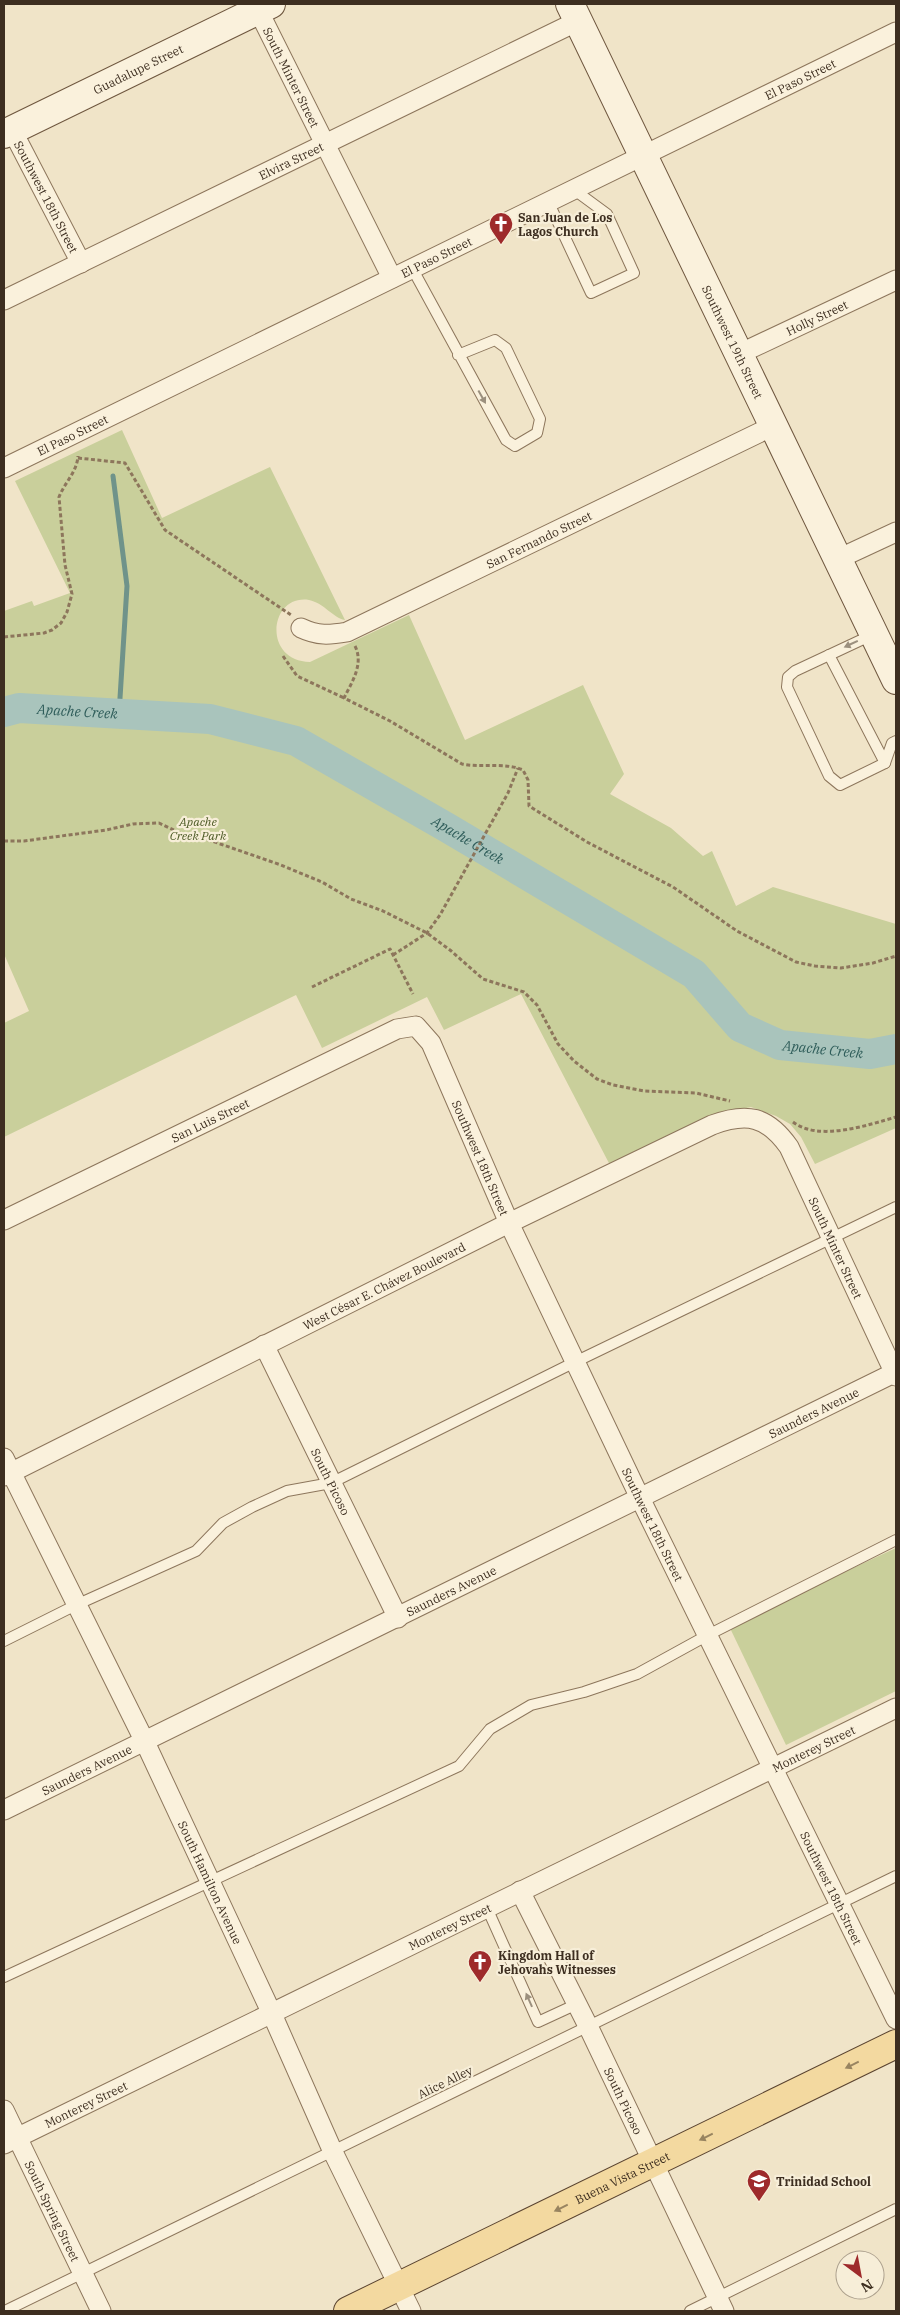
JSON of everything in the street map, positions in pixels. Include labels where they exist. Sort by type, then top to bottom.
[{"type":"main road","name":"Buena Vista Street","points":[[348,2311],[896,2044]]},
{"type":"street","name":"Guadalupe Street","points":[[8,132],[256,8]]},
{"type":"street","name":"South Minter Street","points":[[256,8],[326,143],[392,278]]},
{"type":"street","name":"Elvira Street","points":[[4,300],[326,143],[574,12]]},
{"type":"street","name":"Southwest 19th Street","points":[[574,12],[896,680]]},
{"type":"street","name":"El Paso Street","points":[[4,468],[896,32]]},
{"type":"street","name":"Southwest 18th Street","points":[[8,132],[80,263]]},
{"type":"street","name":"Holly Street","points":[[739,354],[896,280]]},
{"type":"street","name":"San Fernando Street","points":[[301,628],[314,634],[327,636],[347,632],[773,426]]},
{"type":"street","points":[[838,559],[896,532]]},
{"type":"street","name":"Southwest 18th Street","points":[[416,1026],[431,1044],[509,1223],[640,1498],[896,2019]]},
{"type":"street","name":"San Luis Street","points":[[4,1220],[397,1029],[416,1026]]},
{"type":"street","name":"West César E. Chávez Boulevard","points":[[6,1469],[264,1345],[509,1223],[730,1118],[753,1118],[768,1124]]},
{"type":"street","name":"South Minter Street","points":[[768,1124],[789,1147],[896,1373]]},
{"type":"street","name":"South Picoso","points":[[264,1345],[398,1618]]},
{"type":"street","name":"Saunders Avenue","points":[[4,1810],[896,1373]]},
{"type":"street","name":"South Hamilton Avenue","points":[[6,1469],[144,1742],[272,2014],[333,2152],[411,2311]]},
{"type":"street","name":"Monterey Street","points":[[10,2140],[272,2014],[896,1708]]},
{"type":"street","name":"South Picoso","points":[[520,1891],[588,2026],[721,2305]]},
{"type":"street","name":"South Spring Street","points":[[4,2110],[10,2140],[102,2311]]},
{"type":"lane","points":[[548,201],[591,293],[634,274],[607,214],[573,189]]},
{"type":"lane","points":[[412,268],[458,355],[506,440],[515,446],[537,433],[540,419],[506,348],[495,340],[458,355]]},
{"type":"lane","points":[[874,634],[795,671],[788,677],[787,687],[829,776],[840,785],[884,763],[892,744],[896,741]]},
{"type":"lane","points":[[829,655],[884,763]]},
{"type":"lane","points":[[4,1640],[196,1551],[223,1523],[252,1507],[287,1491],[332,1483],[896,1207]]},
{"type":"lane","points":[[4,1977],[459,1766],[490,1729],[531,1705],[584,1692],[637,1674],[708,1635],[896,1540]]},
{"type":"lane","name":"Alice Alley","points":[[5,2311],[896,1876]]},
{"type":"lane","points":[[487,1908],[538,2022],[577,2004]]},
{"type":"lane","points":[[690,2311],[721,2305],[896,2210]]},
{"type":"path","points":[[4,638],[52,630],[61,623],[67,612],[72,594],[65,565],[59,497],[77,466],[76,433]]},
{"type":"path","points":[[78,458],[125,463],[165,530],[292,616],[301,628]]},
{"type":"path","points":[[344,698],[358,666],[359,658],[354,644]]},
{"type":"path","points":[[283,656],[297,676],[390,721],[462,764],[518,768],[523,770],[528,780],[529,806],[587,842],[673,887],[737,932],[796,962],[841,968],[873,963],[896,956]]},
{"type":"path","points":[[393,955],[426,933],[440,915],[508,793],[518,768]]},
{"type":"path","points":[[4,841],[106,830],[133,824],[159,823],[184,835],[206,839],[305,874],[322,882],[330,889],[383,911],[426,933],[450,950],[483,979],[524,992],[537,1005],[558,1044],[574,1061],[596,1079],[613,1085],[636,1089],[696,1093],[732,1101]]},
{"type":"path","points":[[312,986],[390,949],[413,994]]},
{"type":"path","points":[[790,1120],[814,1132],[828,1132],[867,1125],[896,1117]]},
{"type":"green space","name":"Apache Creek Park","points":[[122,430],[162,518],[270,467],[345,620],[309,600],[296,601],[286,607],[279,617],[276,628],[278,640],[284,651],[295,659],[310,662],[409,615],[465,740],[583,685],[624,774],[610,794],[671,828],[703,856],[712,851],[736,906],[773,887],[896,924],[896,1128],[815,1164],[801,1137],[790,1124],[776,1116],[751,1107],[728,1112],[611,1167],[521,994],[444,1030],[427,997],[322,1048],[296,995],[4,1137],[4,1023],[29,1011],[4,954],[4,611],[32,601],[34,606],[70,593],[15,481]]},
{"type":"green space","points":[[896,1548],[896,1691],[786,1745],[729,1626]]},
{"type":"waterway","points":[[113,476],[127,586],[119,714]]},
{"type":"waterway","name":"Apache Creek","points":[[4,712],[19,708],[210,719],[296,741],[446,827],[694,974],[740,1027],[780,1045],[870,1054],[896,1049]]},
{"type":"place","name":"San Juan de Los Lagos Church","points":[[501,245]]},
{"type":"place","name":"Kingdom Hall of Jehovahs Witnesses","points":[[480,1983]]},
{"type":"place","name":"Trinidad School","points":[[759,2202]]}]
